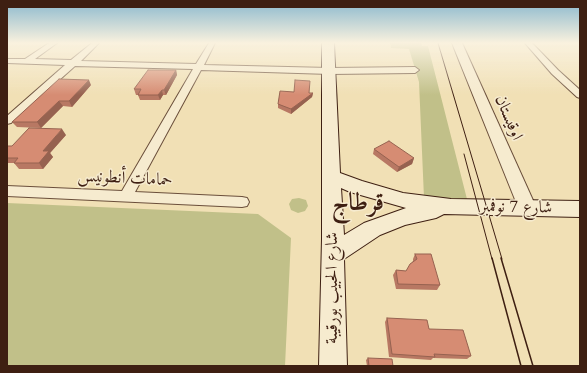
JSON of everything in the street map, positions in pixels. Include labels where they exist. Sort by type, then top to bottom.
[{"type":"main road","name":"شارع الحبيب بورقيبة","points":[[329,60],[334,366]]},
{"type":"main road","name":"شارع 7 نوفمبر","points":[[332,177],[357,187],[403,200],[451,207],[580,209]]},
{"type":"main road","name":"شارع 7 نوفمبر","points":[[333,254],[372,229],[402,217],[451,207]]},
{"type":"street","points":[[7,121],[76,60]]},
{"type":"street","points":[[126,197],[202,60]]},
{"type":"street","name":"اوقيستان","points":[[465,60],[526,207]]},
{"type":"street","points":[[545,60],[580,96]]},
{"type":"street","points":[[7,62],[330,71],[416,70]]},
{"type":"street","name":"حمامات أنطونيس","points":[[7,191],[242,202]]},
{"type":"shaded area","points":[[412,60],[432,60],[468,203],[424,198],[419,82]]},
{"type":"shaded area","points":[[299,198],[306,200],[308,206],[305,211],[298,213],[291,210],[289,204],[292,199]]},
{"type":"shaded area","points":[[7,203],[258,214],[291,238],[285,366],[7,366]]},
{"type":"building","points":[[148,70],[176,70],[164,90],[162,90],[158,95],[138,95],[141,89],[134,89]]},
{"type":"building","points":[[59,79],[89,80],[69,101],[59,101],[37,122],[12,122]]},
{"type":"building","points":[[295,80],[310,81],[309,93],[313,93],[291,109],[278,104],[280,91],[294,92]]},
{"type":"building","points":[[29,128],[62,129],[43,151],[49,151],[39,163],[14,163],[18,158],[7,158],[7,146],[12,146]]},
{"type":"building","points":[[389,141],[414,158],[399,167],[374,149]]},
{"type":"building","points":[[415,254],[431,254],[440,285],[398,284],[396,270],[406,271],[410,264],[417,259]]},
{"type":"building","points":[[387,318],[427,320],[429,329],[463,330],[471,356],[434,354],[435,357],[392,354]]},
{"type":"building","points":[[368,358],[392,359],[393,366],[369,366]]},
{"type":"tram line","points":[[443,60],[502,259]]},
{"type":"tram line","points":[[464,154],[492,259]]},
{"type":"tram line","points":[[492,258],[521,366]]},
{"type":"tram line","points":[[501,258],[533,366]]},
{"type":"district","name":"قرطاج","points":[[358,204]]}]
